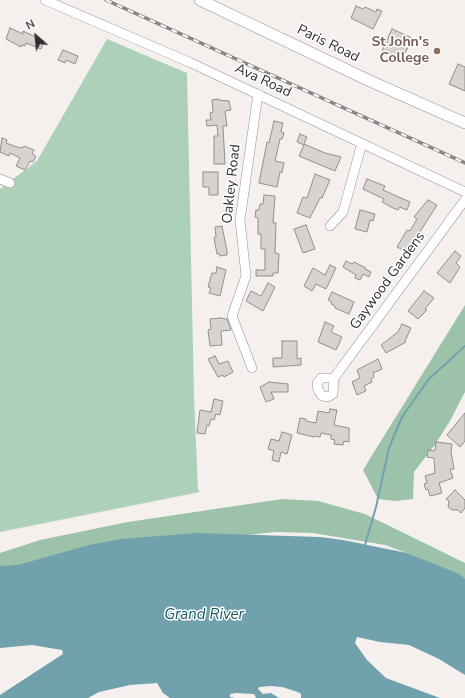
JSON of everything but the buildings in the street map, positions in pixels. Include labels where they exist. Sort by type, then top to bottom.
[{"type":"main road","name":"Paris Road","points":[[200,0],[363,78],[465,124]]},
{"type":"street","name":"Ava Road","points":[[46,0],[189,62],[465,192]]},
{"type":"street","name":"Oakley Road","points":[[252,368],[232,316],[246,276],[240,220],[258,94]]},
{"type":"street","points":[[330,226],[343,212],[362,143]]},
{"type":"street","points":[[0,179],[10,183]]},
{"type":"street","name":"Gaywood Gardens","points":[[334,378],[465,200]]},
{"type":"green space","points":[[107,39],[187,73],[194,396],[198,489],[200,492],[0,532],[0,189],[37,161]]},
{"type":"green space","points":[[465,305],[465,392],[450,421],[434,446],[414,472],[413,499],[395,501],[378,499],[363,470]]},
{"type":"green space","points":[[282,499],[318,501],[365,514],[465,563],[465,581],[412,555],[385,545],[313,533],[275,532],[167,544],[0,569],[0,553],[40,540],[128,522]]},
{"type":"water","name":"Grand River","points":[[197,533],[320,537],[343,540],[407,553],[459,574],[465,579],[465,675],[439,659],[409,645],[380,642],[357,637],[355,643],[367,660],[386,678],[440,698],[301,698],[301,694],[298,692],[282,687],[271,686],[259,687],[258,689],[263,694],[271,693],[279,698],[256,698],[254,694],[236,693],[230,694],[230,697],[235,698],[170,698],[163,693],[157,683],[130,685],[99,692],[88,698],[0,698],[0,695],[63,654],[62,650],[32,645],[0,648],[0,566],[18,565],[89,545],[121,539]]},
{"type":"waterway","points":[[365,545],[376,507],[389,448],[402,417],[428,380],[465,346]]},
{"type":"railway","points":[[106,0],[465,163]]},
{"type":"place","name":"St John's College","points":[[437,51]]}]
